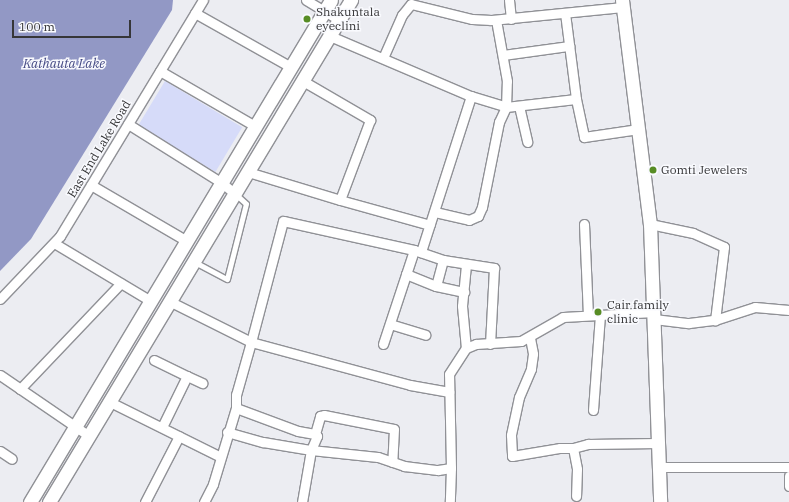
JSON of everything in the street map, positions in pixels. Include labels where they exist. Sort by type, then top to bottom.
[{"type":"street","name":"East End Lake Road","points":[[0,299],[54,243],[91,185],[203,0]]},
{"type":"street","points":[[306,0],[328,6],[339,20]]},
{"type":"street","points":[[49,502],[171,302],[351,0]]},
{"type":"street","points":[[509,0],[511,19]]},
{"type":"street","points":[[383,58],[402,15],[412,2],[472,19],[496,20],[565,13],[622,3],[650,224],[660,502]]},
{"type":"street","points":[[30,502],[328,6]]},
{"type":"street","points":[[195,13],[291,67]]},
{"type":"street","points":[[565,13],[576,99],[584,137],[638,129]]},
{"type":"street","points":[[435,212],[459,219],[469,220],[478,216],[499,122],[506,107],[507,82],[496,20]]},
{"type":"street","points":[[330,36],[471,96],[506,107],[576,99]]},
{"type":"street","points":[[502,55],[569,46]]},
{"type":"street","points":[[160,71],[255,126]]},
{"type":"street","points":[[303,81],[370,120],[340,200]]},
{"type":"street","points":[[383,344],[406,274],[435,212],[471,96]]},
{"type":"street","points":[[518,106],[527,142]]},
{"type":"street","points":[[128,124],[222,183],[235,194]]},
{"type":"street","points":[[248,172],[430,225]]},
{"type":"street","points":[[91,185],[187,241]]},
{"type":"street","points":[[204,502],[212,484],[226,432],[236,408],[236,395],[283,221],[417,251],[443,260],[466,265],[494,268],[490,344]]},
{"type":"street","points":[[584,224],[588,315]]},
{"type":"street","points":[[650,224],[693,233],[724,247],[714,320]]},
{"type":"street","points":[[54,243],[151,301]]},
{"type":"street","points":[[436,286],[443,260]]},
{"type":"street","points":[[466,265],[462,306],[466,348]]},
{"type":"street","points":[[406,274],[436,286],[464,292]]},
{"type":"street","points":[[20,389],[121,283]]},
{"type":"street","points":[[171,302],[251,342],[410,385],[449,392]]},
{"type":"street","points":[[450,502],[451,468],[449,374],[466,348],[476,344],[511,344],[530,338],[555,319],[588,315],[654,315],[689,324],[714,320],[755,306],[789,310]]},
{"type":"street","points":[[593,410],[600,314]]},
{"type":"street","points":[[390,324],[426,335]]},
{"type":"street","points":[[530,338],[533,354],[530,369],[519,397],[511,435],[512,456],[560,448],[573,448],[588,444],[658,443]]},
{"type":"street","points":[[154,360],[202,383]]},
{"type":"street","points":[[0,375],[89,436]]},
{"type":"street","points":[[162,427],[187,376]]},
{"type":"street","points":[[110,402],[219,456]]},
{"type":"street","points":[[236,408],[298,431],[315,434]]},
{"type":"street","points":[[302,502],[311,450],[317,436],[315,434],[320,416],[324,415],[394,429],[392,462]]},
{"type":"street","points":[[226,432],[263,442],[311,450],[378,457],[392,462],[438,470],[451,468]]},
{"type":"street","points":[[145,502],[180,436]]},
{"type":"street","points":[[573,448],[577,469],[576,496]]},
{"type":"street","points":[[0,451],[12,460]]},
{"type":"street","points":[[659,467],[789,467]]},
{"type":"street","points":[[789,476],[789,486]]},
{"type":"lane","points":[[195,262],[227,279],[246,204],[235,194]]},
{"type":"shaded area","points":[[165,81],[242,127],[215,172],[138,126]]},
{"type":"water","name":"Kathauta Lake","points":[[0,0],[173,0],[172,10],[31,239],[0,271]]},
{"type":"place","name":"Shakuntala eyeclini","points":[[307,19]]},
{"type":"place","name":"Gomti Jewelers","points":[[653,170]]},
{"type":"place","name":"Cair family clinic","points":[[598,312]]}]
